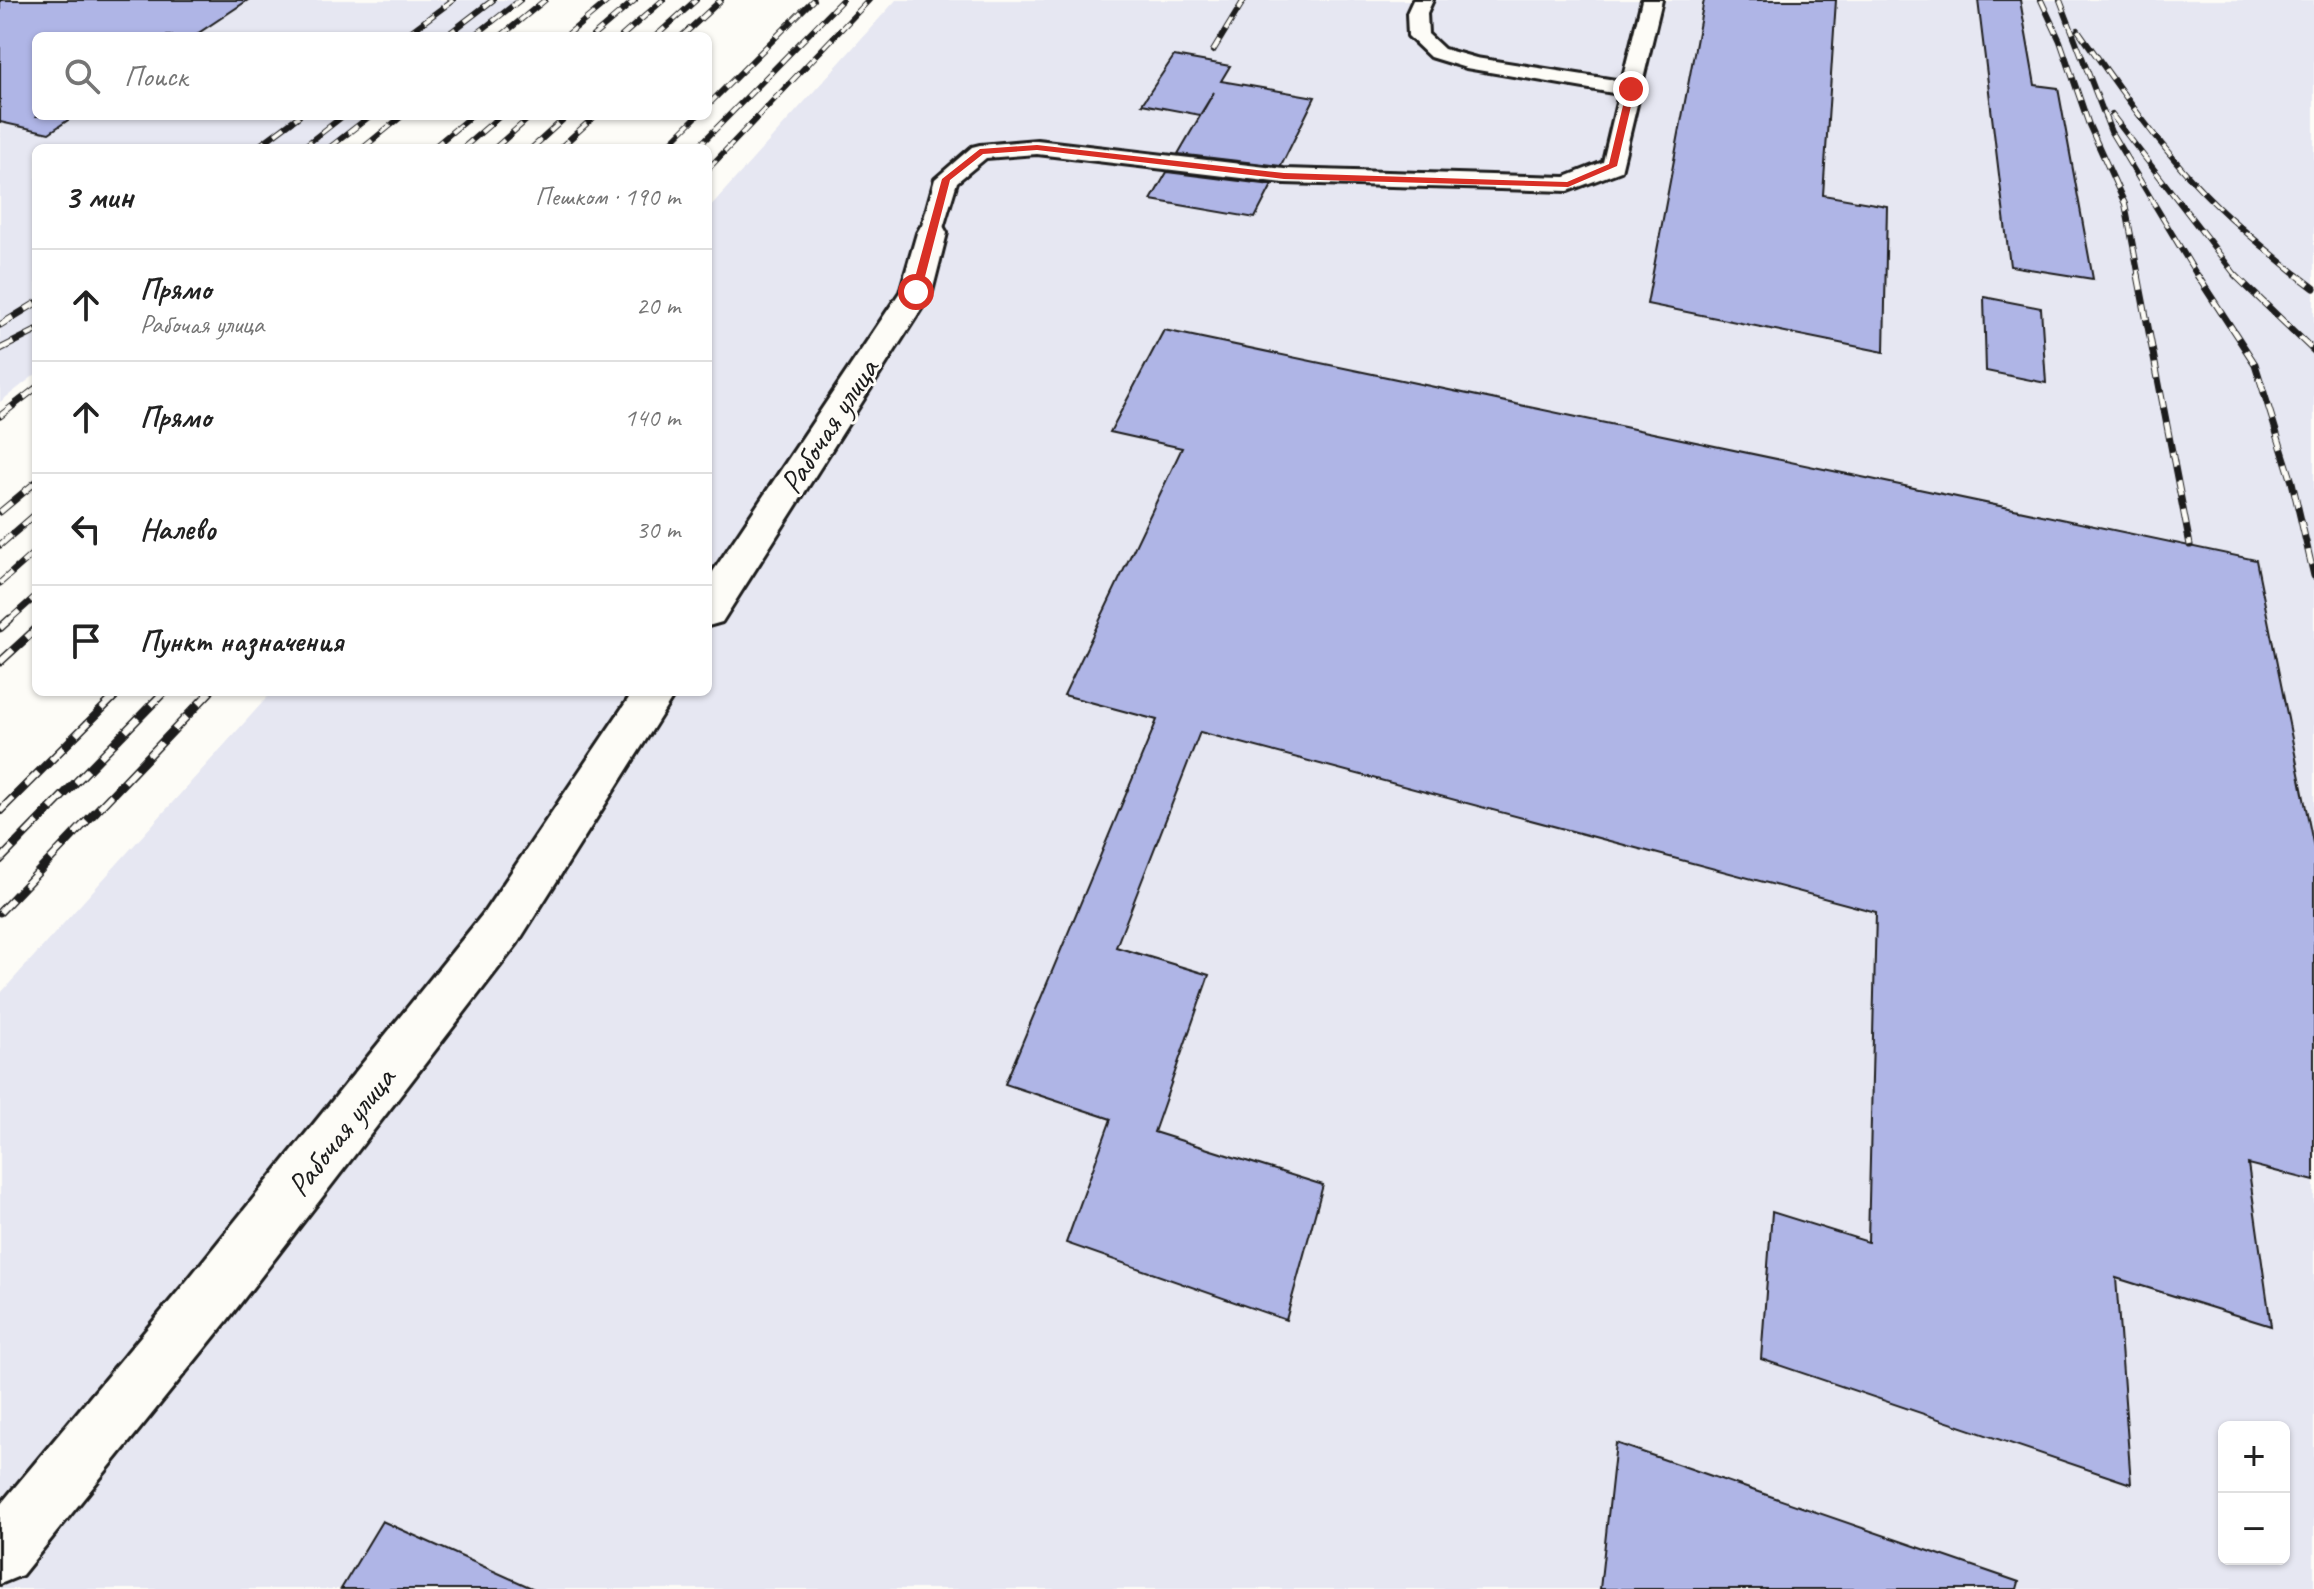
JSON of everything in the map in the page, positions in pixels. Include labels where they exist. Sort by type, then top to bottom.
[{"type":"street","name":"Рабочая улица","points":[[712,605],[916,292],[932,233]]},
{"type":"street","name":"Рабочая улица","points":[[0,1553],[206,1302],[500,929],[652,696]]},
{"type":"lane","points":[[1423,0],[1417,13],[1418,36],[1437,53],[1473,64],[1631,89]]},
{"type":"lane","points":[[932,233],[946,179],[980,152],[1037,147],[1284,176],[1568,184],[1613,166],[1652,0]]},
{"type":"shaded area","points":[[0,0],[517,0],[476,32],[32,32],[32,120],[363,120],[332,144],[32,144],[32,377],[0,402]]},
{"type":"shaded area","points":[[896,0],[2314,0],[2314,1589],[0,1589],[0,994],[268,696],[712,696],[712,205]]},
{"type":"building","points":[[0,0],[248,0],[200,32],[32,32],[32,120],[68,120],[49,133],[0,122]]},
{"type":"building","points":[[1704,0],[1836,0],[1823,195],[1887,206],[1884,352],[1647,304]]},
{"type":"building","points":[[1978,0],[2020,0],[2035,85],[2058,88],[2093,279],[2010,266]]},
{"type":"building","points":[[1174,56],[1230,66],[1221,81],[1315,97],[1281,166],[1178,154],[1214,92],[1200,115],[1142,104]]},
{"type":"building","points":[[1167,172],[1272,185],[1255,218],[1151,200]]},
{"type":"building","points":[[1984,297],[2041,308],[2046,383],[1986,371]]},
{"type":"building","points":[[1164,330],[2256,560],[2314,848],[2314,1181],[2248,1164],[2271,1326],[2116,1278],[2131,1484],[1761,1359],[1772,1212],[1868,1242],[1876,912],[1200,732],[1116,947],[1209,975],[1154,1132],[1323,1185],[1286,1320],[1066,1243],[1111,1119],[1005,1084],[1157,720],[1064,695],[1182,448],[1110,432]]},
{"type":"building","points":[[1616,1443],[2019,1582],[2017,1589],[1600,1589]]},
{"type":"building","points":[[382,1521],[534,1589],[341,1589]]},
{"type":"railway","points":[[410,32],[453,0]]},
{"type":"railway","points":[[451,32],[493,0]]},
{"type":"railway","points":[[479,32],[520,0]]},
{"type":"railway","points":[[506,32],[545,0]]},
{"type":"railway","points":[[571,32],[609,0]]},
{"type":"railway","points":[[598,32],[635,0]]},
{"type":"railway","points":[[627,32],[663,0]]},
{"type":"railway","points":[[660,32],[696,0]]},
{"type":"railway","points":[[686,32],[721,0]]},
{"type":"railway","points":[[712,101],[813,0]]},
{"type":"railway","points":[[701,144],[842,0]]},
{"type":"railway","points":[[712,165],[869,0]]},
{"type":"railway","points":[[1213,51],[1244,0]]},
{"type":"railway","points":[[2041,0],[2060,41],[2089,125],[2125,204],[2139,277]]},
{"type":"railway","points":[[2060,0],[2111,132],[2198,277]]},
{"type":"railway","points":[[2078,30],[2148,127],[2194,182],[2232,220],[2300,277]]},
{"type":"railway","points":[[2112,115],[2237,277]]},
{"type":"railway","points":[[261,144],[294,120]]},
{"type":"railway","points":[[307,144],[338,120]]},
{"type":"railway","points":[[334,144],[365,120]]},
{"type":"railway","points":[[368,144],[397,120]]},
{"type":"railway","points":[[438,144],[466,120]]},
{"type":"railway","points":[[468,144],[495,120]]},
{"type":"railway","points":[[500,144],[526,120]]},
{"type":"railway","points":[[536,144],[563,120]]},
{"type":"railway","points":[[564,144],[591,120]]},
{"type":"railway","points":[[669,144],[693,120]]},
{"type":"railway","points":[[2138,275],[2190,545]]},
{"type":"railway","points":[[2197,275],[2255,364],[2292,482],[2314,576]]},
{"type":"railway","points":[[2297,275],[2314,288]]},
{"type":"railway","points":[[2237,277],[2314,351]]},
{"type":"railway","points":[[0,325],[32,305]]},
{"type":"railway","points":[[0,349],[32,333]]},
{"type":"railway","points":[[0,416],[32,391]]},
{"type":"railway","points":[[0,512],[32,485]]},
{"type":"railway","points":[[0,545],[32,517]]},
{"type":"railway","points":[[0,583],[32,555]]},
{"type":"railway","points":[[8,621],[32,600]]},
{"type":"railway","points":[[0,628],[10,619]]},
{"type":"railway","points":[[0,662],[32,633]]},
{"type":"railway","points":[[0,811],[115,696]]},
{"type":"railway","points":[[0,860],[160,696]]},
{"type":"railway","points":[[0,912],[206,696]]},
{"type":"route","points":[[916,292],[946,179],[980,152],[1037,147],[1284,176],[1568,184],[1613,166],[1631,89]]}]
